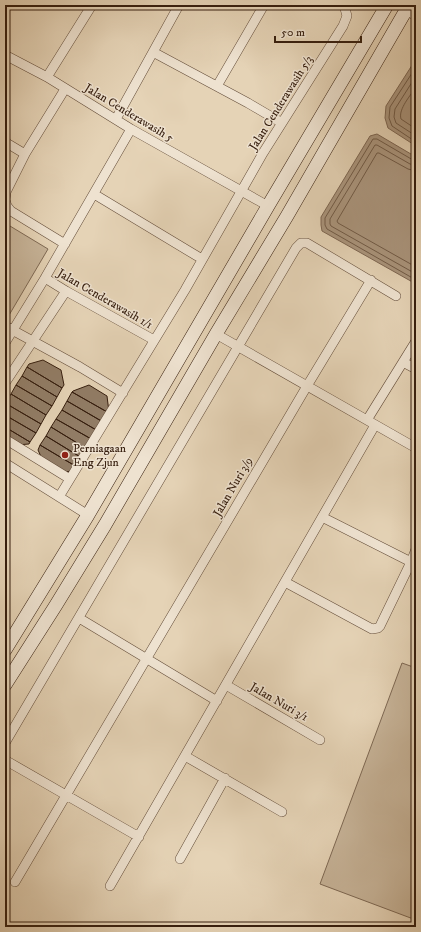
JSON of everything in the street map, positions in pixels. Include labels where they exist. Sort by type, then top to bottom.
[{"type":"main road","points":[[5,650],[88,515],[387,5]]},
{"type":"main road","points":[[5,685],[93,544],[216,334],[410,10]]},
{"type":"street","points":[[47,77],[92,5]]},
{"type":"street","points":[[116,119],[179,5]]},
{"type":"street","points":[[217,86],[264,5]]},
{"type":"street","name":"Jalan Cenderawasih 5/3","points":[[59,497],[123,393],[282,122],[343,26],[347,16],[344,5]]},
{"type":"street","points":[[153,52],[282,122]]},
{"type":"street","name":"Jalan Cenderawasih 5","points":[[5,55],[47,77],[131,129],[268,206]]},
{"type":"street","points":[[65,89],[25,154],[6,192],[5,200],[11,211],[65,244]]},
{"type":"street","points":[[5,343],[9,328],[45,278],[131,129]]},
{"type":"street","points":[[5,142],[25,154]]},
{"type":"street","points":[[94,194],[202,259]]},
{"type":"street","points":[[5,743],[296,248],[301,243],[307,243],[396,296]]},
{"type":"street","name":"Jalan Cenderawasih 1/1","points":[[45,278],[154,340]]},
{"type":"street","name":"Jalan Nuri 3/9","points":[[15,882],[371,280]]},
{"type":"street","points":[[5,383],[66,291]]},
{"type":"street","points":[[9,328],[123,393]]},
{"type":"street","points":[[216,334],[416,448]]},
{"type":"street","points":[[110,886],[322,517],[403,362],[416,341]]},
{"type":"street","points":[[403,362],[416,369]]},
{"type":"street","points":[[5,440],[70,479]]},
{"type":"street","points":[[5,464],[88,515]]},
{"type":"street","points":[[322,517],[411,562]]},
{"type":"street","points":[[285,582],[372,629],[378,628],[416,549]]},
{"type":"street","points":[[78,618],[217,701]]},
{"type":"street","name":"Jalan Nuri 3/1","points":[[226,685],[320,740]]},
{"type":"street","points":[[185,756],[282,812]]},
{"type":"street","points":[[5,760],[138,836]]},
{"type":"street","points":[[180,859],[225,778]]},
{"type":"shaded area","points":[[5,223],[48,249],[5,322]]},
{"type":"shaded area","points":[[402,663],[416,668],[416,920],[320,884]]},
{"type":"water","points":[[416,59],[416,146],[388,128],[385,118],[386,106]]},
{"type":"water","points":[[377,134],[416,157],[416,284],[322,231],[321,217],[370,136]]},
{"type":"building","points":[[43,360],[61,370],[64,385],[62,388],[27,367],[29,364]]},
{"type":"building","points":[[27,367],[62,388],[57,397],[22,376]]},
{"type":"building","points":[[22,376],[57,397],[52,406],[16,385]]},
{"type":"building","points":[[16,385],[52,406],[46,415],[11,394]]},
{"type":"building","points":[[89,385],[107,396],[109,413],[72,392]]},
{"type":"building","points":[[72,392],[109,413],[103,422],[67,401]]},
{"type":"building","points":[[11,394],[46,415],[41,424],[5,403]]},
{"type":"building","points":[[67,401],[103,422],[98,431],[62,410]]},
{"type":"building","points":[[5,403],[41,424],[36,433],[5,415]]},
{"type":"building","points":[[62,410],[98,431],[93,440],[56,419]]},
{"type":"building","points":[[5,415],[36,433],[30,442],[5,427]]},
{"type":"building","points":[[56,419],[93,440],[87,449],[51,427]]},
{"type":"building","points":[[5,427],[30,442],[29,444],[16,445],[5,438]]},
{"type":"building","points":[[51,427],[87,449],[82,458],[46,436]]},
{"type":"building","points":[[46,436],[82,458],[77,467],[40,445]]},
{"type":"building","points":[[40,445],[77,467],[74,471],[62,472],[43,461],[38,450]]},
{"type":"place","name":"Perniagaan Eng Zjun","points":[[65,455]]}]
